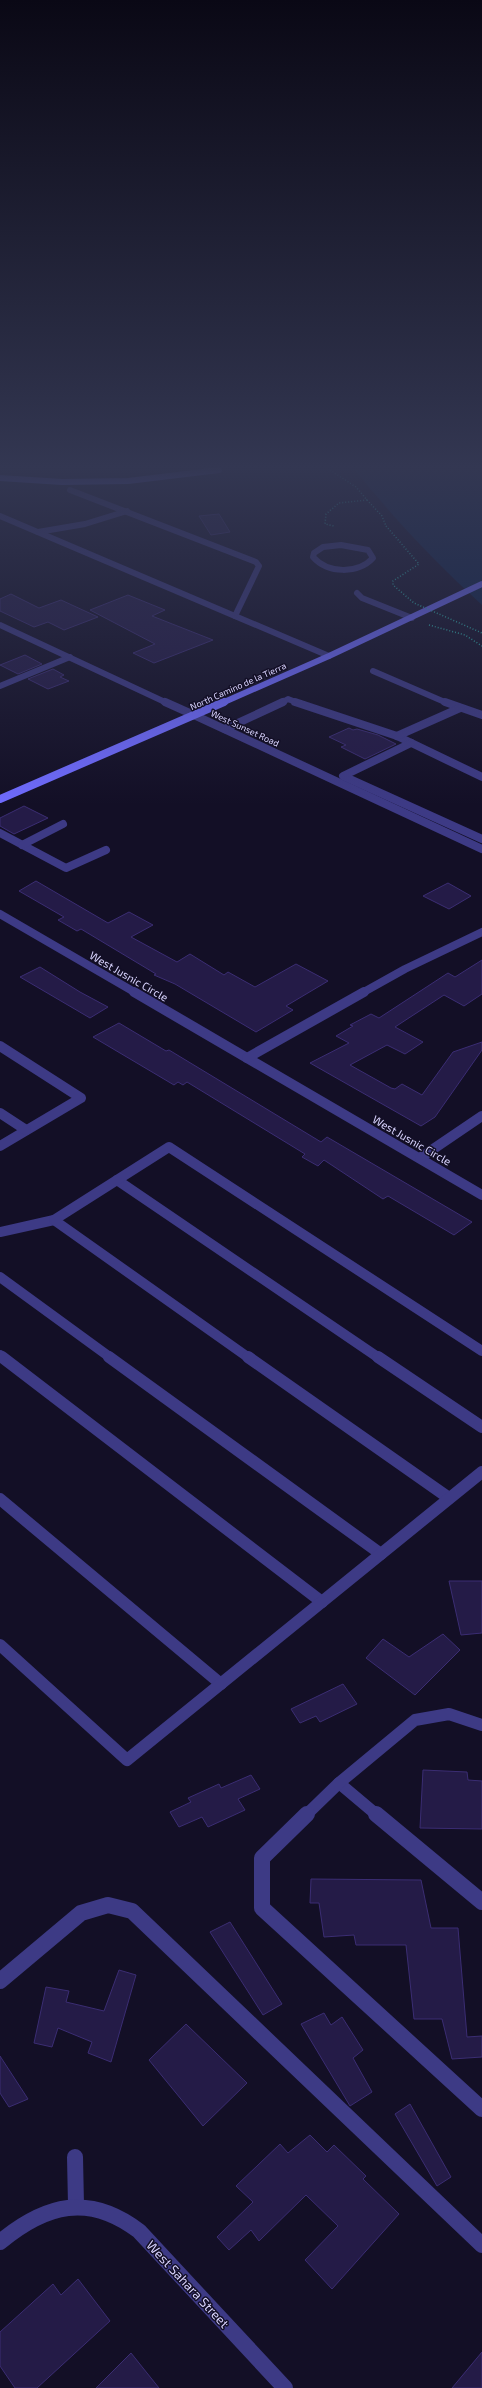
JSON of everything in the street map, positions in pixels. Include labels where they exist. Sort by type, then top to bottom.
[{"type":"street","points":[[154,581],[329,656]]},
{"type":"street","points":[[235,616],[251,581]]},
{"type":"street","name":"North Camino de la Tierra","points":[[0,799],[329,656],[482,584]]},
{"type":"street","points":[[357,593],[362,598],[412,618]]},
{"type":"street","name":"West Sunset Road","points":[[0,625],[482,849]]},
{"type":"street","points":[[0,686],[70,657]]},
{"type":"street","points":[[373,671],[460,708],[482,715]]},
{"type":"street","points":[[225,729],[288,699],[397,736],[482,777]]},
{"type":"street","points":[[397,736],[460,708]]},
{"type":"street","points":[[411,743],[343,776],[482,840]]},
{"type":"street","points":[[22,845],[63,824]]},
{"type":"street","points":[[0,833],[66,868],[106,850]]},
{"type":"street","name":"West Jusnic Circle","points":[[0,914],[482,1194]]},
{"type":"street","points":[[247,1058],[405,969],[482,932]]},
{"type":"street","points":[[0,1046],[80,1098],[0,1146]]},
{"type":"street","points":[[0,1113],[26,1130]]},
{"type":"street","points":[[420,1158],[482,1116]]},
{"type":"street","points":[[0,1232],[54,1220],[169,1147],[482,1351]]},
{"type":"street","points":[[117,1180],[482,1427]]},
{"type":"street","points":[[54,1220],[449,1498]]},
{"type":"street","points":[[0,1277],[381,1554]]},
{"type":"street","points":[[0,1354],[322,1602]]},
{"type":"street","points":[[0,1645],[127,1760],[482,1472]]},
{"type":"street","points":[[0,1499],[221,1684]]},
{"type":"street","points":[[482,1725],[449,1714],[415,1720],[339,1783],[262,1858],[262,1908],[482,2109]]},
{"type":"street","points":[[339,1783],[482,1902]]},
{"type":"street","points":[[0,1981],[81,1913],[108,1905],[132,1911],[482,2245]]},
{"type":"street","points":[[76,2157],[76,2206]]},
{"type":"street","name":"West Sahara Street","points":[[0,2242],[18,2226],[43,2212],[76,2206],[90,2207],[114,2214],[139,2231],[285,2388]]},
{"type":"path","points":[[392,581],[393,585],[414,603],[482,633]]},
{"type":"path","points":[[412,618],[465,634],[482,646]]},
{"type":"water","points":[[457,581],[482,581],[482,605]]},
{"type":"building","points":[[11,594],[39,608],[61,600],[98,617],[64,630],[48,622],[34,627],[0,611],[0,599]]},
{"type":"building","points":[[128,595],[165,610],[152,616],[213,640],[154,663],[133,653],[155,644],[90,610]]},
{"type":"building","points":[[25,655],[42,664],[18,674],[0,665]]},
{"type":"building","points":[[53,669],[64,675],[60,677],[69,681],[48,689],[28,679]]},
{"type":"building","points":[[349,728],[378,735],[396,744],[365,759],[341,747],[346,745],[329,737]]},
{"type":"building","points":[[24,806],[48,818],[14,834],[0,826],[0,818]]},
{"type":"building","points":[[36,881],[108,923],[129,912],[153,925],[131,937],[177,962],[190,954],[224,975],[228,972],[255,987],[296,964],[328,981],[286,1006],[293,1010],[256,1032],[175,984],[154,975],[156,974],[81,929],[77,931],[58,920],[64,917],[19,891]]},
{"type":"building","points":[[448,883],[471,896],[449,909],[423,896]]},
{"type":"building","points":[[482,960],[482,994],[464,1006],[444,995],[395,1027],[423,1042],[405,1054],[387,1045],[350,1065],[391,1088],[395,1089],[402,1084],[422,1095],[453,1052],[482,1042],[482,1050],[435,1117],[421,1126],[310,1063],[349,1043],[336,1036],[353,1026],[350,1025],[371,1014],[379,1018],[448,973],[455,977]]},
{"type":"building","points":[[40,967],[80,992],[108,1007],[90,1018],[20,977]]},
{"type":"building","points":[[119,1023],[166,1051],[169,1050],[321,1142],[327,1137],[472,1222],[454,1235],[388,1196],[383,1199],[324,1160],[318,1166],[302,1157],[305,1154],[187,1082],[183,1085],[178,1082],[174,1085],[93,1037]]},
{"type":"building","points":[[449,1581],[482,1581],[482,1633],[461,1635]]},
{"type":"building","points":[[443,1634],[460,1650],[415,1695],[366,1658],[383,1639],[409,1657]]},
{"type":"building","points":[[343,1684],[357,1704],[320,1722],[316,1716],[300,1723],[291,1709]]},
{"type":"building","points":[[423,1770],[467,1772],[468,1780],[482,1781],[482,1829],[420,1828]]},
{"type":"building","points":[[251,1775],[260,1789],[238,1799],[245,1810],[208,1827],[202,1817],[179,1827],[170,1812],[191,1802],[188,1798],[219,1784],[221,1788]]},
{"type":"building","points":[[311,1879],[421,1880],[431,1928],[458,1928],[467,2037],[482,2036],[482,2057],[452,2059],[442,2019],[414,2019],[406,1945],[356,1945],[354,1935],[324,1937],[319,1903],[310,1903]]},
{"type":"building","points":[[230,1922],[282,2004],[263,2015],[210,1932]]},
{"type":"building","points":[[119,1970],[136,1975],[111,2062],[88,2053],[92,2042],[58,2028],[52,2047],[34,2043],[46,1987],[69,1991],[66,2002],[104,2011]]},
{"type":"building","points":[[324,2013],[331,2025],[342,2017],[363,2050],[353,2058],[372,2092],[350,2106],[301,2024]]},
{"type":"building","points":[[186,2024],[247,2083],[203,2126],[149,2060]]},
{"type":"building","points":[[0,2056],[28,2099],[9,2107],[0,2093]]},
{"type":"building","points":[[410,2104],[451,2177],[437,2186],[395,2114]]},
{"type":"building","points":[[310,2135],[327,2152],[334,2145],[366,2176],[363,2179],[399,2214],[332,2289],[305,2260],[338,2226],[306,2195],[259,2241],[251,2230],[229,2250],[217,2237],[253,2202],[236,2186],[280,2144],[288,2153]]},
{"type":"building","points":[[78,2279],[110,2321],[37,2388],[15,2388],[0,2366],[0,2332],[53,2284],[61,2295]]},
{"type":"building","points":[[482,2352],[482,2388],[452,2388]]},
{"type":"building","points":[[131,2353],[159,2388],[96,2388]]}]
